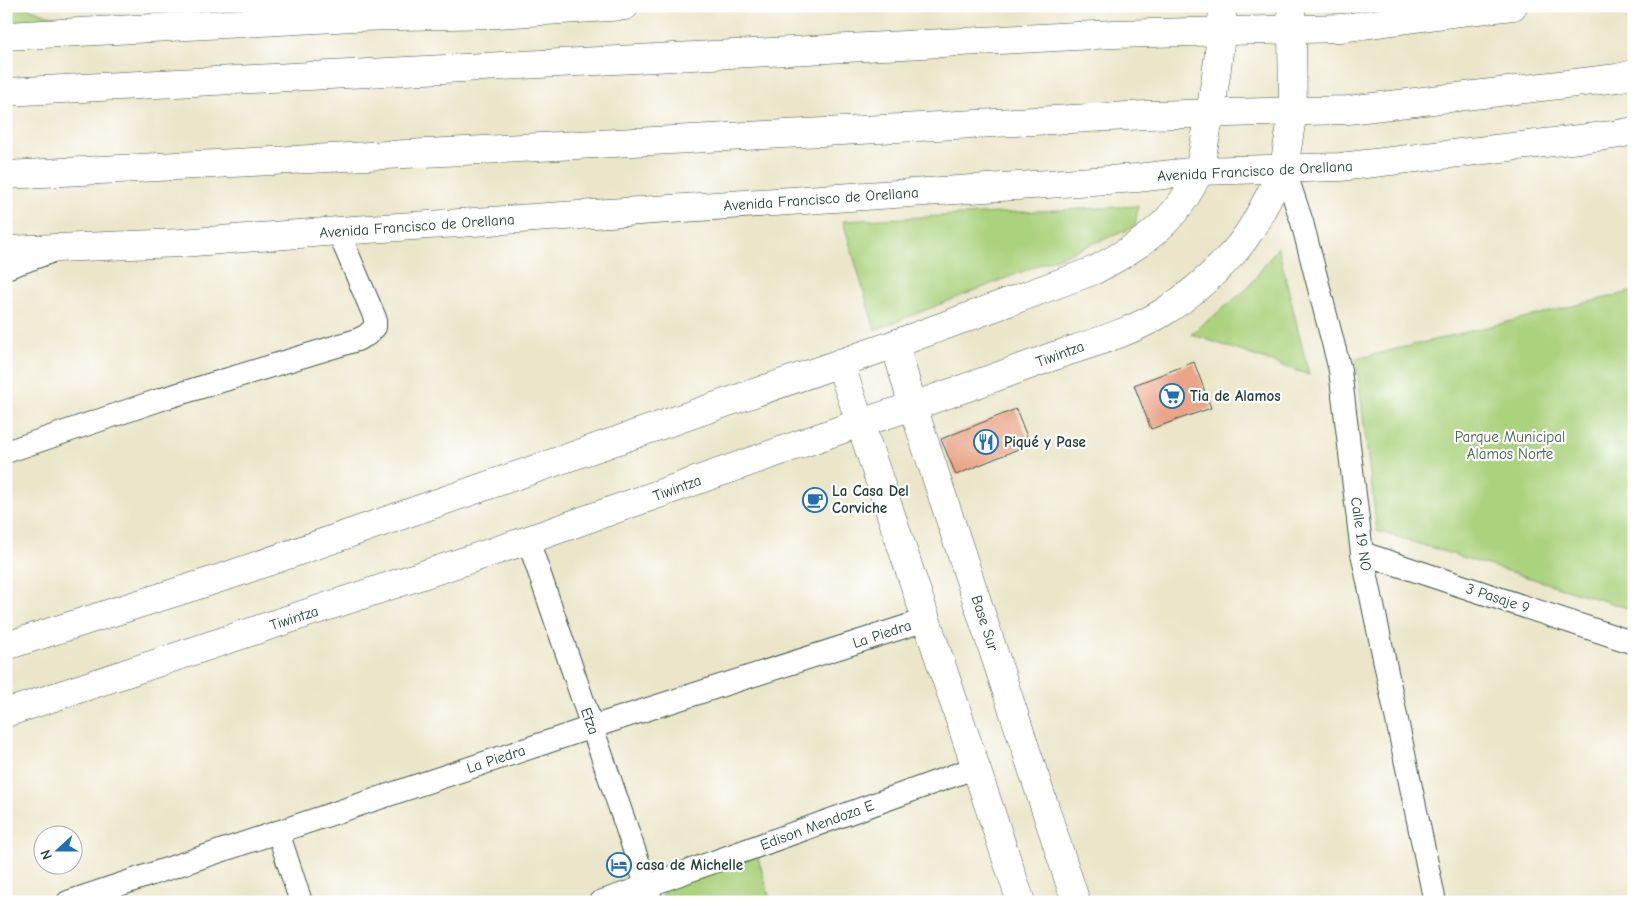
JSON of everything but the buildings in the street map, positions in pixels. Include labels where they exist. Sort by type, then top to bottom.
[{"type":"main road","points":[[6,36],[354,17],[497,14],[625,6]]},
{"type":"main road","points":[[6,92],[1114,34],[1222,19],[1292,18],[1342,28],[1513,6]]},
{"type":"main road","name":"Tiwintza","points":[[6,713],[528,540],[1126,330],[1161,314],[1199,285],[1235,251],[1253,224],[1284,168],[1293,111],[1292,18]]},
{"type":"main road","points":[[6,646],[227,576],[895,344],[1095,270],[1123,255],[1168,221],[1192,187],[1199,171],[1211,114],[1222,19]]},
{"type":"main road","points":[[6,175],[1108,117],[1355,109],[1616,78],[1634,74]]},
{"type":"main road","name":"Avenida Francisco de Orellana","points":[[6,250],[182,243],[1137,178],[1199,171],[1355,165],[1613,135],[1634,130]]},
{"type":"main road","name":"Base Sur","points":[[895,344],[913,406],[1076,902]]},
{"type":"main road","points":[[840,363],[1021,902]]},
{"type":"street","name":"Calle 19 NO","points":[[1284,168],[1302,222],[1340,370],[1362,553],[1435,902]]},
{"type":"street","points":[[6,452],[162,399],[357,340],[367,335],[376,327],[375,318],[338,231]]},
{"type":"street","points":[[6,268],[61,248]]},
{"type":"street","name":"Etza","points":[[528,540],[650,894]]},
{"type":"street","name":"3 Pasaje 9","points":[[1362,553],[1634,642]]},
{"type":"street","name":"La Piedra","points":[[68,902],[592,728],[926,620]]},
{"type":"street","name":"Edison Mendoza E","points":[[600,902],[650,894],[976,767]]},
{"type":"street","points":[[278,832],[301,902]]},
{"type":"green space","points":[[6,6],[23,6],[80,26],[6,25]]},
{"type":"green space","points":[[1138,206],[1135,227],[875,330],[843,221]]},
{"type":"green space","points":[[1278,247],[1309,375],[1191,334],[1247,289]]},
{"type":"green space","name":"Parque Municipal Alamos Norte","points":[[1634,291],[1634,610],[1377,531],[1356,359]]},
{"type":"green space","points":[[757,854],[771,902],[665,902],[658,882]]},
{"type":"place","name":"Tia de Alamos","points":[[1172,396]]},
{"type":"place","name":"Piqué y Pase","points":[[986,442]]},
{"type":"place","name":"La Casa Del Corviche","points":[[815,500]]},
{"type":"place","name":"casa de Michelle","points":[[619,865]]}]
